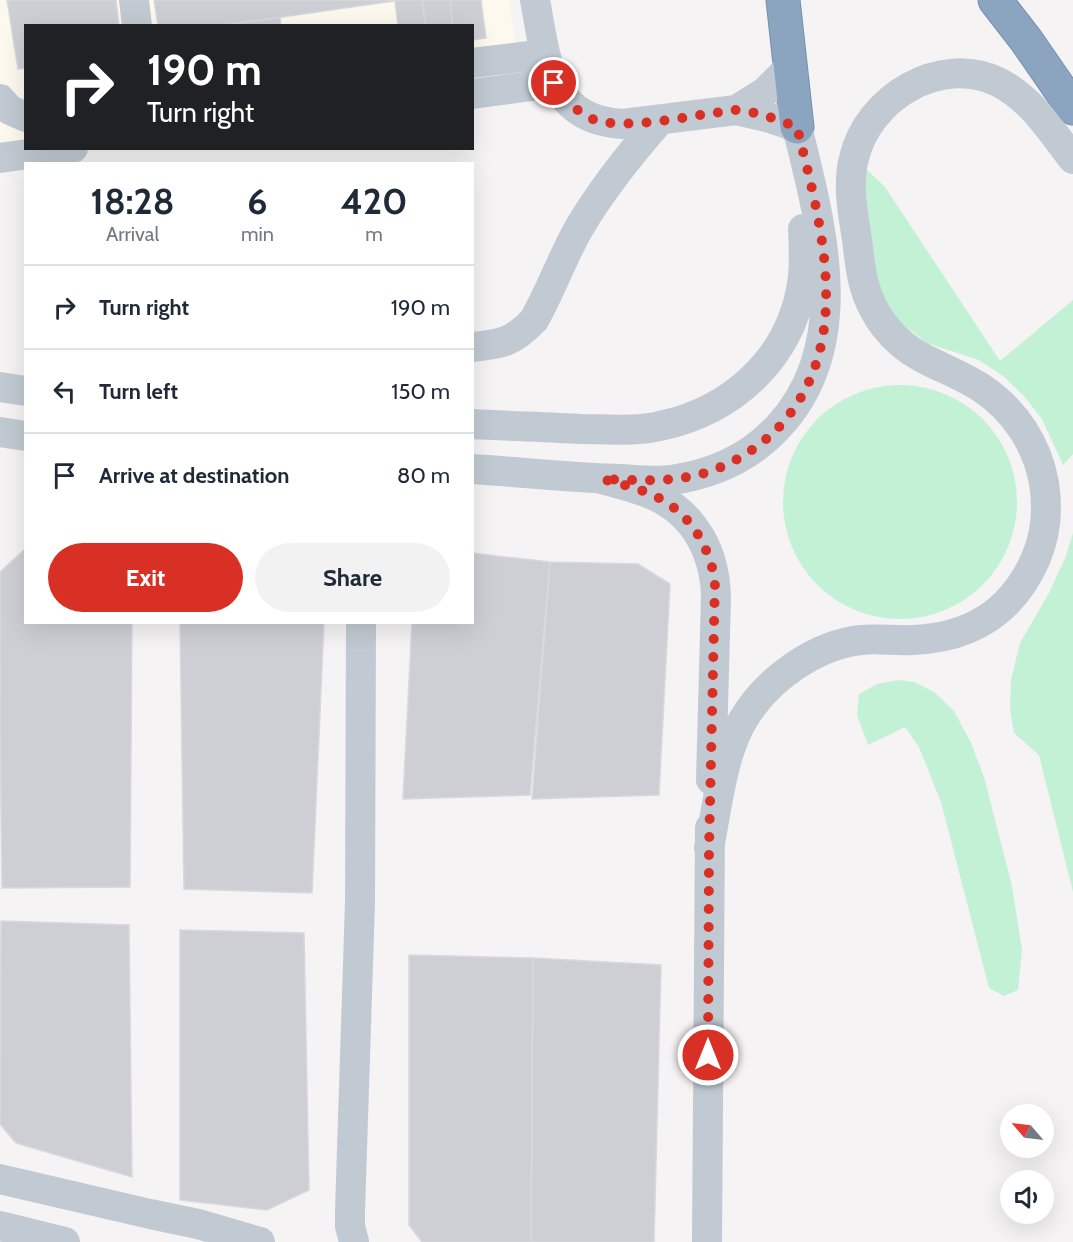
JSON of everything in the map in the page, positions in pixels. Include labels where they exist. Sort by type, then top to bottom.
[{"type":"highway","points":[[783,0],[797,127]]},
{"type":"highway","points":[[996,0],[1073,108]]},
{"type":"street","points":[[134,0],[137,24]]},
{"type":"street","points":[[535,0],[545,54],[554,83],[576,109],[590,118],[606,123],[623,124],[736,110],[797,127]]},
{"type":"street","points":[[474,63],[545,54]]},
{"type":"street","points":[[736,110],[765,92],[790,67]]},
{"type":"street","points":[[709,849],[724,771],[732,744],[756,700],[770,686],[803,661],[840,644],[861,640],[943,638],[966,631],[1002,608],[1016,592],[1028,574],[1043,535],[1046,514],[1042,472],[1030,442],[1013,416],[998,400],[981,388],[906,348],[884,326],[869,299],[861,269],[851,194],[854,157],[860,139],[882,107],[909,87],[938,76],[968,74],[998,82],[1028,103],[1041,115],[1073,159]]},
{"type":"street","points":[[474,94],[554,83]]},
{"type":"street","points":[[0,99],[10,110],[24,116]]},
{"type":"street","points":[[474,346],[497,345],[511,339],[524,331],[534,320],[578,230],[599,195],[628,156],[660,120]]},
{"type":"street","points":[[474,424],[609,430],[658,427],[705,412],[742,388],[772,357],[792,321],[798,303],[804,264],[797,127]]},
{"type":"street","points":[[474,469],[602,479],[669,480],[713,471],[744,456],[771,436],[799,401],[814,371],[823,339],[825,317],[826,285],[823,247],[817,209],[797,127]]},
{"type":"street","points":[[0,159],[60,150]]},
{"type":"street","points":[[0,387],[24,391]]},
{"type":"street","points":[[0,432],[24,436]]},
{"type":"street","points":[[602,479],[655,496],[686,518],[706,548],[715,580],[709,849],[707,1242]]},
{"type":"street","points":[[354,1242],[350,1226],[350,1211],[360,902],[361,624]]},
{"type":"street","points":[[0,1179],[198,1224],[260,1242]]},
{"type":"street","points":[[328,1242],[345,1223],[350,1211]]},
{"type":"street","points":[[0,1226],[65,1242]]},
{"type":"shaded area","points":[[0,0],[509,0],[519,69],[474,76],[474,24],[24,24],[24,141],[0,144]]},
{"type":"green space","points":[[866,169],[885,187],[1000,361],[1073,300],[1073,454],[1063,465],[1042,419],[1024,396],[1003,376],[979,360],[927,343],[894,318],[875,290],[861,193]]},
{"type":"green space","points":[[900,385],[945,394],[965,405],[983,419],[997,437],[1008,457],[1017,502],[1008,547],[997,567],[983,585],[965,599],[945,610],[900,619],[855,610],[835,599],[817,585],[803,567],[792,547],[783,502],[792,457],[803,437],[817,419],[835,405],[855,394]]},
{"type":"green space","points":[[1073,533],[1073,892],[1039,755],[1014,733],[1010,710],[1011,680],[1020,643],[1049,593],[1066,556]]},
{"type":"green space","points":[[898,680],[914,682],[934,692],[954,711],[971,743],[984,777],[1012,886],[1022,950],[1018,990],[1004,996],[989,988],[941,802],[919,747],[905,727],[868,745],[857,715],[859,694],[877,684]]},
{"type":"building","points":[[7,0],[116,0],[119,24],[24,24],[24,68],[18,69]]},
{"type":"building","points":[[154,0],[401,0],[233,24],[158,24]]},
{"type":"building","points":[[422,0],[426,24],[398,24],[395,1]]},
{"type":"building","points":[[422,0],[450,0],[453,24],[426,24]]},
{"type":"building","points":[[450,0],[481,0],[486,38],[474,40],[474,24],[453,24]]},
{"type":"building","points":[[280,17],[281,24],[230,24]]},
{"type":"building","points":[[24,550],[24,624],[132,624],[130,887],[2,888],[0,572]]},
{"type":"building","points":[[474,553],[550,562],[530,795],[403,799],[412,624],[474,624]]},
{"type":"building","points":[[550,562],[638,564],[670,584],[659,795],[532,799]]},
{"type":"building","points":[[180,624],[324,624],[312,893],[184,889]]},
{"type":"building","points":[[1,921],[129,925],[132,1177],[16,1143],[0,1124]]},
{"type":"building","points":[[180,930],[304,933],[309,1190],[267,1210],[180,1200]]},
{"type":"building","points":[[409,955],[533,958],[531,1242],[422,1242],[409,1225]]},
{"type":"building","points":[[533,958],[661,965],[654,1242],[531,1242]]},
{"type":"route","points":[[554,83],[576,109],[590,118],[606,123],[623,124],[736,110],[797,127],[817,209],[826,285],[823,339],[810,382],[786,419],[771,436],[753,450],[713,471],[669,480],[602,479],[655,496],[686,518],[706,548],[715,580],[709,849],[708,1055]]}]
